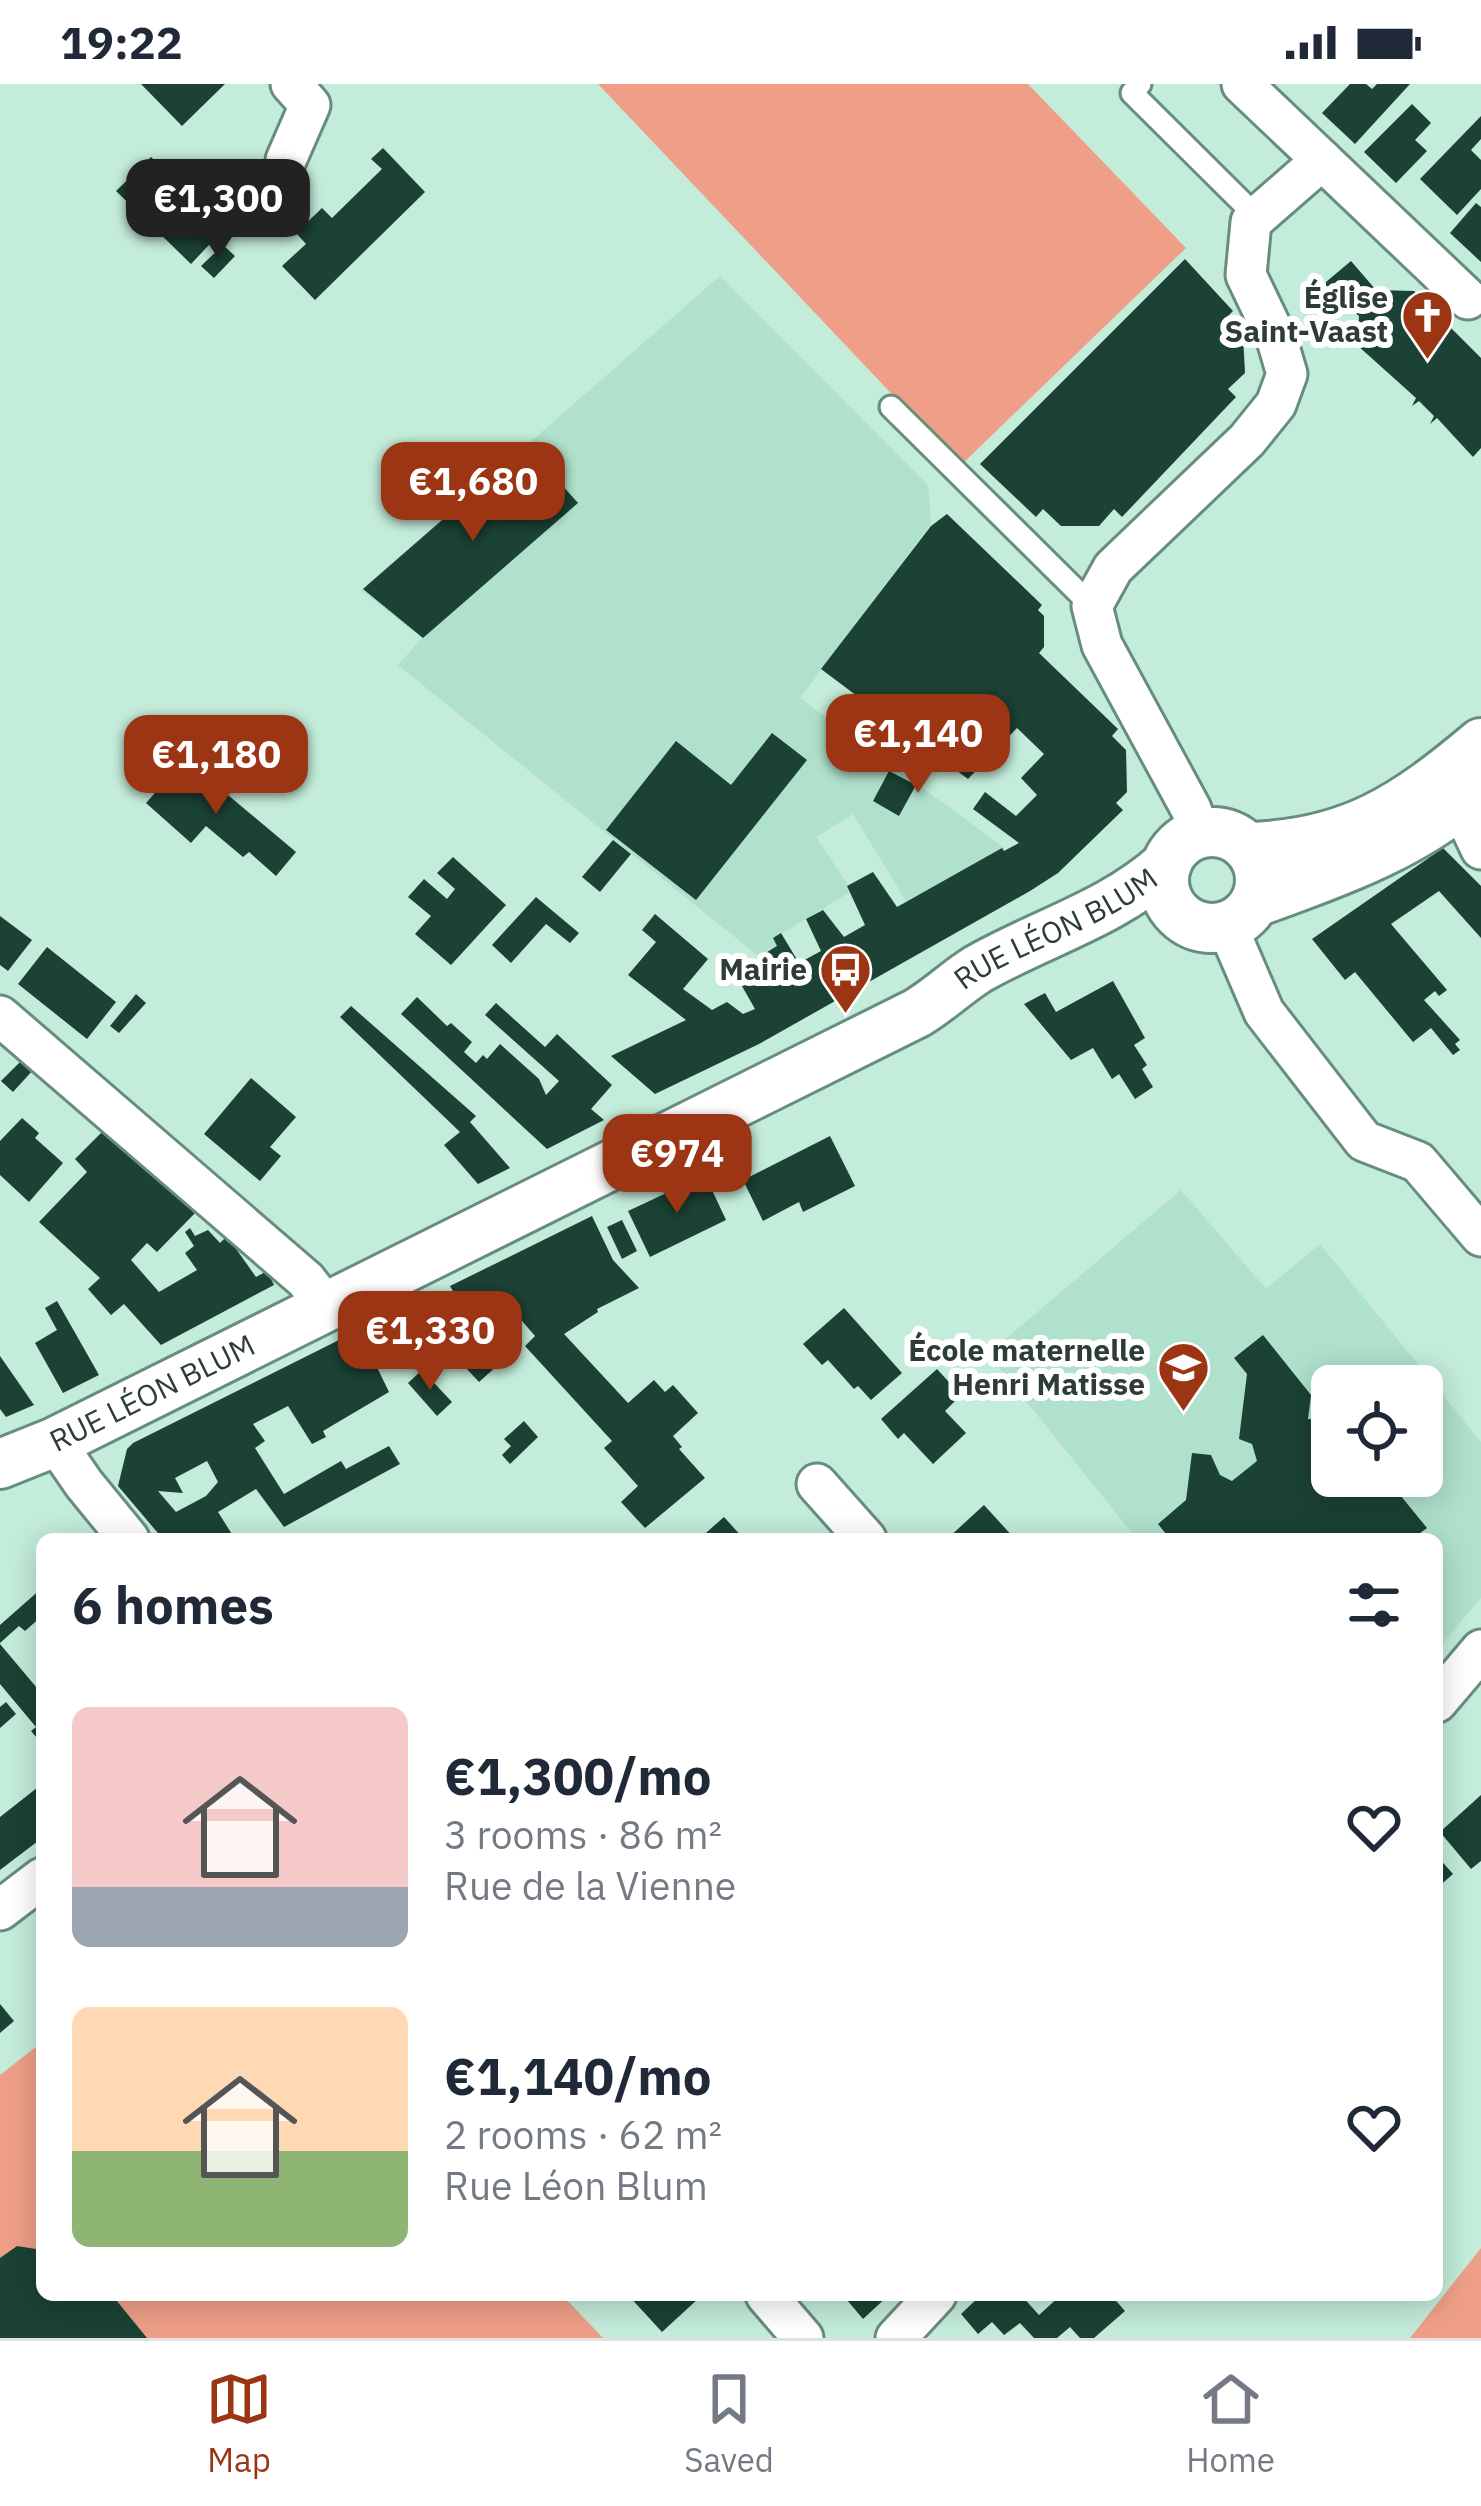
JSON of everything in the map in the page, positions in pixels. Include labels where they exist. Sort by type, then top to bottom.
[{"type":"street","points":[[286,160],[310,105],[291,84]]},
{"type":"street","points":[[1242,84],[1468,299]]},
{"type":"street","points":[[1322,160],[1251,222],[1246,275],[1277,340],[1287,374],[1276,404],[1247,440],[1113,568],[1091,606],[1102,645],[1191,809],[1184,849],[1164,880],[1175,911],[1190,923],[1208,928],[1381,854],[1471,795],[1481,849]]},
{"type":"street","points":[[1248,848],[1308,843],[1366,824],[1435,782],[1481,743]]},
{"type":"street","points":[[1184,849],[1234,837],[1248,848],[1258,864],[1261,883],[1241,914],[1264,1012],[1364,1141],[1418,1162],[1481,1236]]},
{"type":"street","name":"RUE LÉON BLUM","points":[[0,1464],[55,1442],[946,996],[974,971],[1129,896],[1184,849]]},
{"type":"street","name":"RUE LÉON BLUM","points":[[946,996],[982,993],[1152,912],[1175,911]]},
{"type":"street","points":[[0,1016],[306,1280],[326,1306]]},
{"type":"street","points":[[55,1442],[124,1533]]},
{"type":"street","points":[[817,1484],[861,1533]]},
{"type":"street","points":[[1443,1695],[1481,1650]]},
{"type":"street","points":[[0,1910],[36,1883]]},
{"type":"street","points":[[771,2301],[802,2338]]},
{"type":"street","points":[[896,2338],[930,2301]]},
{"type":"lane","points":[[1131,87],[1257,217]]},
{"type":"lane","points":[[891,407],[1091,606]]},
{"type":"shaded area","points":[[598,84],[1028,84],[1186,248],[960,466]]},
{"type":"shaded area","points":[[720,276],[928,485],[931,524],[800,698],[1003,847],[1030,890],[925,891],[906,901],[853,814],[816,837],[852,891],[774,938],[778,946],[757,955],[398,665],[422,638],[361,590]]},
{"type":"shaded area","name":"École maternelle Henri Matisse","points":[[1181,1190],[1266,1289],[1320,1244],[1418,1365],[1311,1365],[1311,1497],[1443,1497],[1443,1395],[1481,1442],[1481,1598],[1443,1643],[1443,1533],[1132,1533],[988,1354]]},
{"type":"shaded area","points":[[36,2047],[36,2301],[568,2301],[603,2338],[0,2338],[0,2075]]},
{"type":"shaded area","points":[[1481,2248],[1481,2338],[1410,2338]]},
{"type":"building","points":[[141,84],[225,84],[182,126]]},
{"type":"building","points":[[1350,84],[1372,89],[1377,84],[1410,84],[1355,144],[1322,113]]},
{"type":"building","points":[[1412,104],[1431,123],[1415,140],[1427,151],[1396,183],[1364,152]]},
{"type":"building","points":[[1481,116],[1481,139],[1471,150],[1481,160],[1481,189],[1457,215],[1420,179]]},
{"type":"building","points":[[383,148],[425,192],[315,300],[282,266],[306,244],[296,233],[322,208],[332,218],[382,169],[371,159]]},
{"type":"building","points":[[151,157],[175,180],[184,172],[210,196],[200,206],[224,229],[191,264],[116,191]]},
{"type":"building","points":[[1476,203],[1481,207],[1481,262],[1450,233]]},
{"type":"building","points":[[223,245],[235,256],[214,278],[201,266]]},
{"type":"building","points":[[1185,259],[1233,311],[1225,319],[1243,336],[1245,373],[1228,389],[1236,397],[1122,517],[1114,509],[1099,526],[1061,526],[1043,509],[1036,517],[980,464]]},
{"type":"building","name":"Église Saint-Vaast","points":[[1351,261],[1376,290],[1414,291],[1481,358],[1481,448],[1473,457],[1437,418],[1430,424],[1434,416],[1419,401],[1412,406],[1416,398],[1357,345],[1359,316],[1326,287]]},
{"type":"building","points":[[527,446],[578,503],[423,638],[363,589]]},
{"type":"building","points":[[947,514],[1042,605],[1038,610],[1044,616],[1044,647],[1039,653],[1118,729],[1112,736],[1126,750],[1127,792],[1116,803],[1123,810],[1058,873],[1030,891],[759,1044],[655,1094],[611,1056],[686,1020],[628,975],[656,942],[642,930],[655,914],[708,959],[683,989],[712,1010],[727,1002],[743,1014],[755,1009],[734,972],[777,946],[773,938],[781,933],[799,963],[821,951],[806,919],[823,910],[844,937],[865,925],[847,886],[873,872],[897,907],[1019,843],[973,809],[985,792],[1016,816],[1037,795],[1021,778],[1044,754],[1017,728],[968,779],[821,669],[931,526]]},
{"type":"building","points":[[772,733],[807,760],[696,900],[606,830],[676,741],[731,785]]},
{"type":"building","points":[[185,759],[296,852],[276,876],[249,852],[243,857],[206,826],[191,843],[146,803]]},
{"type":"building","points":[[889,771],[916,785],[899,816],[873,801]]},
{"type":"building","points":[[613,840],[631,854],[600,892],[582,877]]},
{"type":"building","points":[[1443,848],[1481,886],[1481,938],[1439,891],[1391,924],[1447,990],[1439,996],[1435,991],[1424,1000],[1460,1040],[1455,1044],[1460,1050],[1453,1055],[1431,1028],[1413,1042],[1355,972],[1345,980],[1312,939]]},
{"type":"building","points":[[453,857],[506,905],[451,965],[415,934],[431,916],[408,897],[424,879],[447,899],[455,889],[437,873]]},
{"type":"building","points":[[536,897],[579,933],[570,943],[546,924],[511,963],[492,945]]},
{"type":"building","points":[[0,916],[32,940],[8,971],[0,965]]},
{"type":"building","points":[[47,947],[116,1002],[87,1039],[18,984]]},
{"type":"building","points":[[1113,981],[1145,1038],[1134,1045],[1147,1065],[1142,1069],[1153,1087],[1135,1099],[1119,1074],[1112,1079],[1093,1048],[1071,1060],[1024,1004],[1045,993],[1056,1012]]},
{"type":"building","points":[[136,994],[146,1003],[119,1033],[110,1026]]},
{"type":"building","points":[[417,997],[472,1042],[464,1052],[476,1063],[483,1055],[487,1059],[500,1044],[539,1079],[546,1095],[559,1081],[485,1015],[496,1003],[545,1047],[557,1034],[612,1085],[591,1109],[604,1120],[547,1149],[401,1014]]},
{"type":"building","points":[[351,1006],[476,1116],[470,1122],[510,1168],[478,1184],[444,1145],[460,1132],[340,1017]]},
{"type":"building","points":[[22,1060],[34,1069],[13,1092],[1,1081]]},
{"type":"building","points":[[251,1078],[296,1117],[270,1147],[281,1156],[260,1181],[204,1134]]},
{"type":"building","points":[[22,1118],[39,1133],[35,1138],[63,1163],[29,1202],[0,1175],[0,1141]]},
{"type":"building","points":[[104,1130],[197,1211],[157,1252],[147,1243],[131,1260],[159,1292],[197,1270],[185,1253],[194,1246],[185,1232],[190,1228],[195,1236],[208,1230],[220,1243],[227,1236],[256,1277],[267,1271],[274,1285],[161,1345],[124,1304],[111,1315],[88,1289],[100,1278],[39,1222],[87,1172],[75,1159]]},
{"type":"building","points":[[830,1136],[855,1186],[803,1212],[799,1202],[763,1221],[743,1180]]},
{"type":"building","points":[[705,1175],[726,1220],[650,1257],[628,1211]]},
{"type":"building","points":[[592,1216],[613,1260],[639,1288],[597,1309],[564,1334],[628,1403],[654,1380],[665,1392],[673,1385],[698,1413],[673,1436],[705,1478],[645,1528],[621,1502],[638,1486],[604,1448],[612,1441],[525,1346],[535,1336],[516,1314],[483,1330],[464,1311],[450,1286]]},
{"type":"building","points":[[622,1220],[637,1251],[622,1259],[607,1227]]},
{"type":"building","points":[[435,1294],[499,1364],[479,1382],[451,1352],[435,1364],[392,1315]]},
{"type":"building","points":[[57,1301],[99,1375],[63,1393],[35,1343],[57,1330],[45,1308]]},
{"type":"building","points":[[844,1308],[902,1373],[871,1400],[828,1360],[822,1365],[803,1344]]},
{"type":"building","points":[[359,1330],[389,1392],[323,1431],[326,1437],[312,1444],[288,1406],[253,1424],[265,1441],[255,1448],[284,1494],[341,1461],[346,1469],[389,1446],[400,1464],[284,1527],[256,1489],[218,1512],[231,1533],[158,1533],[118,1486],[127,1449]],"holes":[[[207,1461],[218,1482],[206,1496],[176,1512],[158,1491],[183,1493],[175,1478]]]},
{"type":"building","points":[[1263,1335],[1311,1395],[1311,1497],[1402,1497],[1427,1528],[1420,1533],[1165,1533],[1158,1524],[1186,1500],[1192,1453],[1211,1455],[1220,1475],[1232,1481],[1257,1461],[1252,1444],[1239,1439],[1247,1374],[1234,1358]]},
{"type":"building","points":[[0,1356],[34,1405],[6,1417],[0,1409]]},
{"type":"building","points":[[937,1369],[958,1392],[945,1411],[966,1433],[933,1464],[904,1433],[898,1439],[881,1419]]},
{"type":"building","points":[[422,1370],[452,1402],[437,1416],[408,1383]]},
{"type":"building","points":[[524,1421],[538,1437],[510,1464],[502,1455],[511,1446],[504,1439]]},
{"type":"building","points":[[984,1505],[1010,1533],[954,1533]]},
{"type":"building","points":[[724,1517],[739,1533],[706,1533]]},
{"type":"building","points":[[36,1593],[36,1621],[25,1631],[19,1626],[0,1643],[0,1625]]},
{"type":"building","points":[[0,1644],[36,1687],[36,1727],[0,1684]]},
{"type":"building","points":[[6,1702],[16,1714],[0,1728],[0,1707]]},
{"type":"building","points":[[36,1789],[36,1843],[0,1870],[0,1817]]},
{"type":"building","points":[[1481,1795],[1481,1861],[1471,1869],[1443,1836],[1443,1829]]},
{"type":"building","points":[[1443,1863],[1453,1874],[1443,1883]]},
{"type":"building","points":[[0,2004],[14,2021],[0,2033]]},
{"type":"building","points":[[17,2246],[36,2249],[36,2301],[117,2301],[147,2338],[0,2338],[0,2258]]},
{"type":"building","points":[[634,2301],[696,2301],[662,2332]]},
{"type":"building","points":[[848,2301],[882,2301],[863,2319]]},
{"type":"building","points":[[975,2301],[1026,2301],[1039,2315],[1054,2301],[1116,2301],[1125,2311],[1094,2338],[1080,2338],[1070,2327],[1057,2338],[1034,2338],[1020,2323],[1004,2335],[992,2322],[978,2334],[961,2314]]},
{"type":"place","name":"Église Saint-Vaast","points":[[1427,361]]},
{"type":"place","name":"Mairie","points":[[846,1016]]},
{"type":"place","name":"École maternelle Henri Matisse","points":[[1184,1414]]}]
